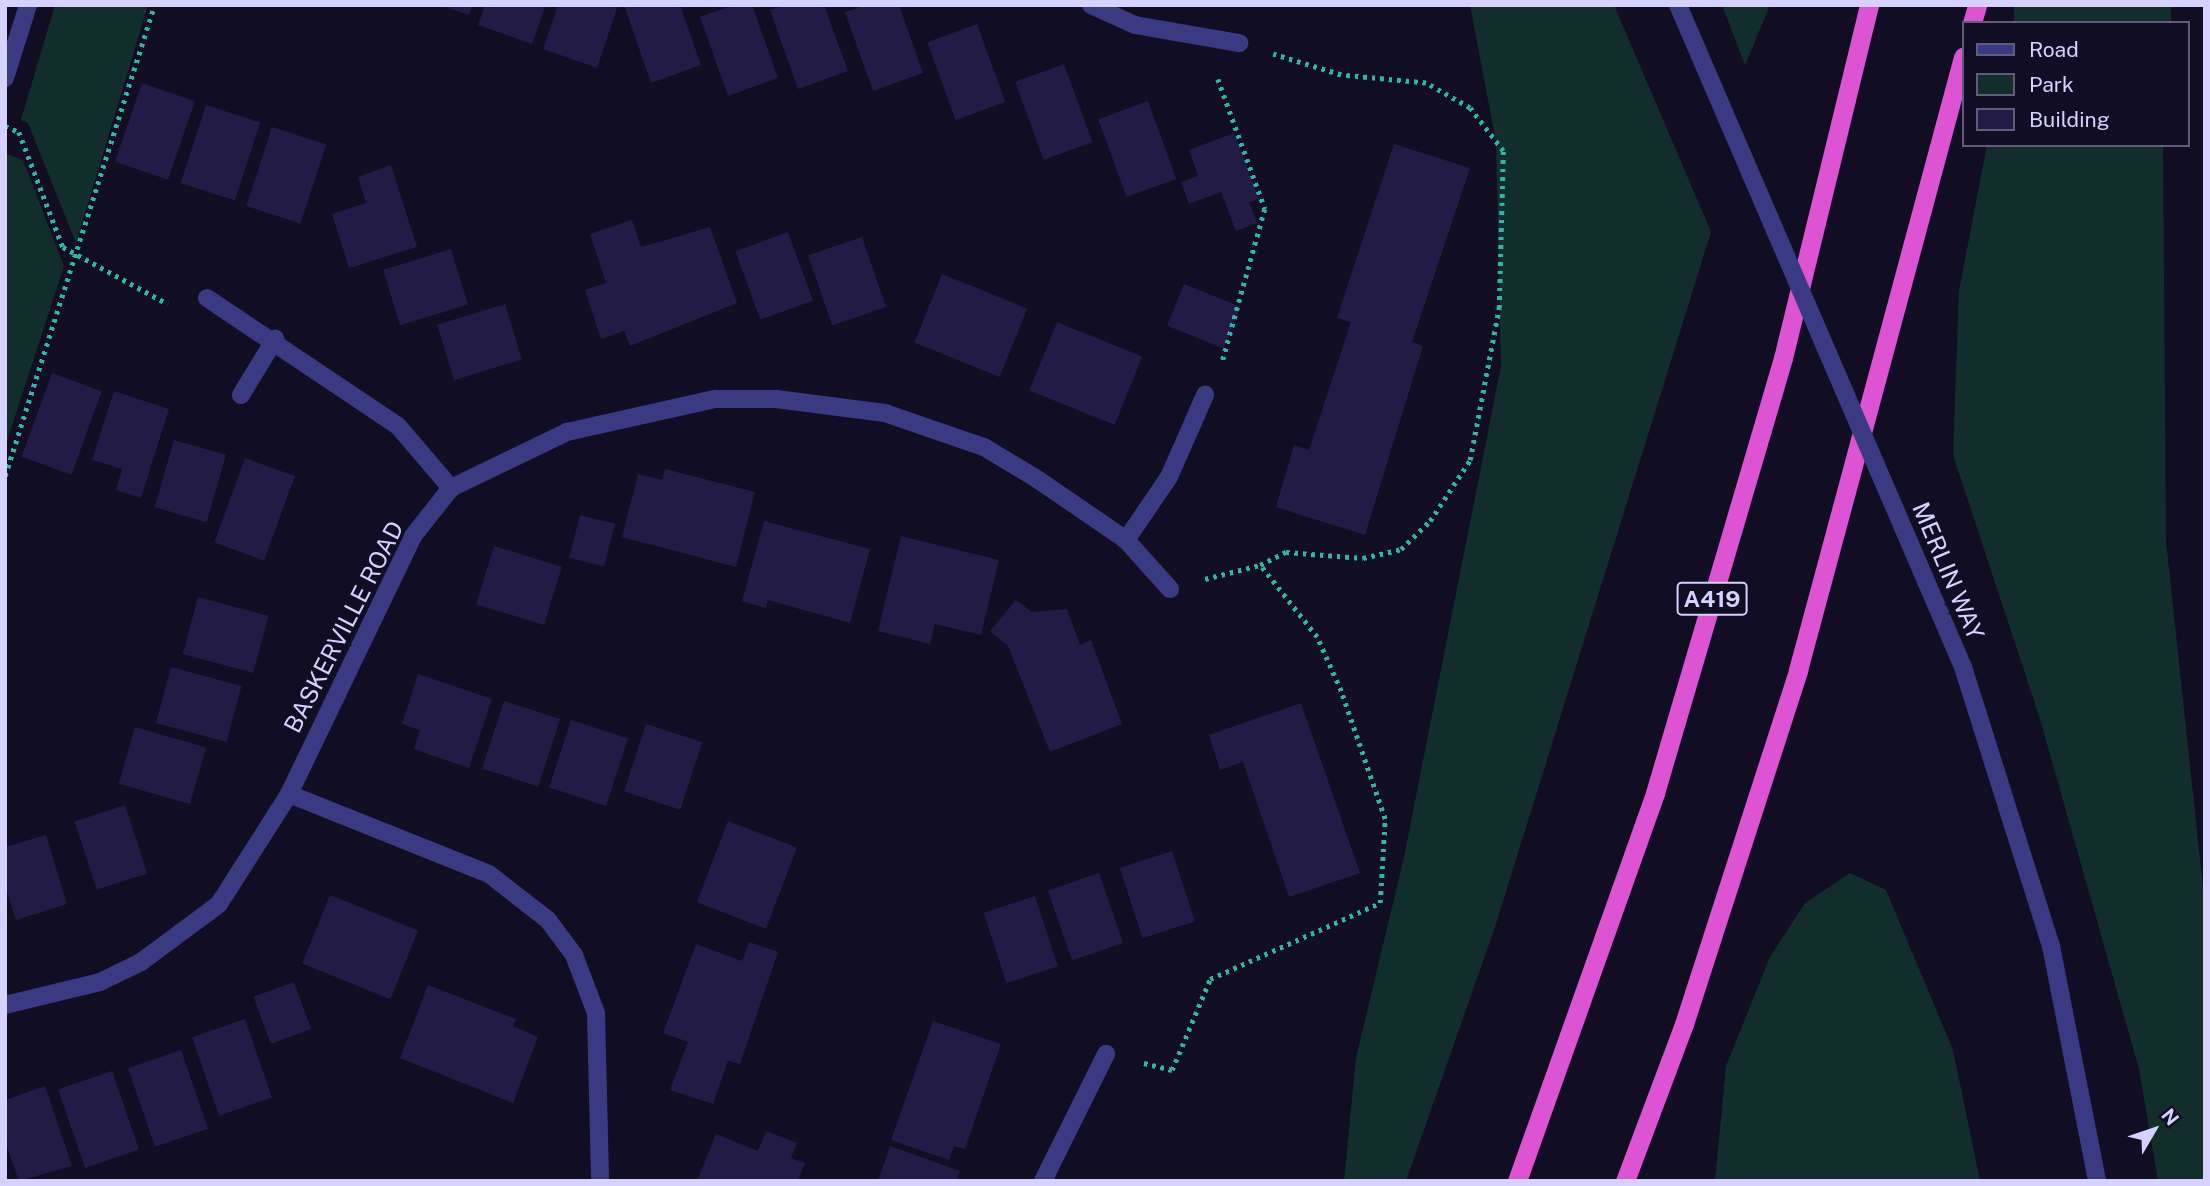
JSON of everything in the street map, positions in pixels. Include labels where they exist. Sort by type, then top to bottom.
[{"type":"highway","name":"A419","points":[[1517,1181],[1655,793],[1783,358],[1869,5]]},
{"type":"highway","points":[[1625,1181],[1684,1024],[1798,670],[1962,61]]},
{"type":"street","points":[[5,78],[29,5]]},
{"type":"street","points":[[1091,5],[1135,25],[1192,37],[1239,43]]},
{"type":"street","name":"MERLIN WAY","points":[[1678,5],[1963,667],[2051,946],[2097,1181]]},
{"type":"street","points":[[207,298],[275,339],[398,426],[452,488]]},
{"type":"street","points":[[241,395],[275,339]]},
{"type":"street","points":[[1126,540],[1169,477],[1205,395]]},
{"type":"street","name":"BASKERVILLE ROAD","points":[[5,1005],[100,982],[183,932],[219,904],[249,864],[289,794],[413,536],[452,488],[509,456],[611,418],[715,399],[776,399],[885,413],[940,429],[1027,472],[1126,540],[1170,589]]},
{"type":"street","points":[[289,794],[489,874],[548,920],[574,955],[596,1013],[600,1181]]},
{"type":"street","points":[[1043,1181],[1106,1054]]},
{"type":"path","points":[[5,476],[78,256],[154,5]]},
{"type":"path","points":[[1192,37],[1229,97],[1265,209],[1231,345],[1205,395]]},
{"type":"path","points":[[1170,589],[1260,565],[1286,552],[1363,558],[1401,549],[1430,521],[1470,460],[1499,308],[1503,151],[1470,108],[1426,83],[1341,75],[1239,43]]},
{"type":"path","points":[[5,126],[19,132],[63,247],[167,304],[207,298]]},
{"type":"path","points":[[1106,1054],[1172,1070],[1210,979],[1380,902],[1385,818],[1341,691],[1317,637],[1260,565]]},
{"type":"green space","points":[[55,5],[148,5],[76,243],[28,123],[21,120]]},
{"type":"green space","points":[[1470,5],[1614,5],[1711,232],[1495,927],[1406,1181],[1344,1181],[1356,1058],[1404,857],[1501,366],[1496,142]]},
{"type":"green space","points":[[1722,5],[1770,5],[1745,65]]},
{"type":"green space","points":[[2014,5],[2171,5],[2171,21],[2014,21]]},
{"type":"green space","points":[[1987,147],[2163,147],[2166,541],[2205,906],[2205,1181],[2158,1181],[2139,1069],[2040,719],[1953,455],[1959,291]]},
{"type":"green space","points":[[7,154],[23,160],[64,266],[5,447]]},
{"type":"green space","points":[[1850,873],[1886,890],[1953,1050],[1980,1181],[1715,1181],[1726,1066],[1770,957],[1805,903]]},
{"type":"building","points":[[440,5],[472,5],[469,15]]},
{"type":"building","points":[[485,5],[546,5],[532,44],[478,25]]},
{"type":"building","points":[[558,5],[618,5],[597,68],[543,49]]},
{"type":"building","points":[[624,5],[680,5],[701,65],[651,83]]},
{"type":"building","points":[[734,5],[752,5],[778,78],[728,96],[700,17]]},
{"type":"building","points":[[785,5],[824,5],[848,71],[798,89],[770,10]]},
{"type":"building","points":[[866,5],[899,5],[923,73],[873,91],[845,12]]},
{"type":"building","points":[[977,24],[1005,102],[956,120],[927,42]]},
{"type":"building","points":[[1064,64],[1092,142],[1044,160],[1015,82]]},
{"type":"building","points":[[142,83],[195,101],[168,180],[115,161]]},
{"type":"building","points":[[1148,101],[1176,179],[1127,197],[1098,119]]},
{"type":"building","points":[[206,105],[260,123],[235,201],[181,183]]},
{"type":"building","points":[[272,127],[326,145],[301,224],[246,206]]},
{"type":"building","points":[[1234,133],[1259,199],[1249,202],[1257,223],[1236,231],[1221,192],[1189,204],[1181,182],[1198,176],[1189,150]]},
{"type":"building","points":[[1394,144],[1470,168],[1412,342],[1423,346],[1365,535],[1276,507],[1294,445],[1309,450],[1351,322],[1337,318]]},
{"type":"building","points":[[391,165],[417,247],[349,268],[332,214],[366,203],[358,177]]},
{"type":"building","points":[[632,220],[641,247],[710,227],[737,303],[630,346],[624,331],[601,339],[585,290],[606,283],[590,234]]},
{"type":"building","points":[[788,232],[813,301],[760,320],[735,251]]},
{"type":"building","points":[[862,237],[886,307],[832,326],[808,256]]},
{"type":"building","points":[[451,249],[468,304],[400,325],[383,270]]},
{"type":"building","points":[[942,274],[1027,308],[1000,377],[914,343]]},
{"type":"building","points":[[1184,284],[1241,307],[1224,349],[1167,326]]},
{"type":"building","points":[[505,304],[522,359],[454,380],[437,325]]},
{"type":"building","points":[[1057,322],[1142,356],[1115,425],[1029,391]]},
{"type":"building","points":[[52,373],[102,391],[71,475],[22,457]]},
{"type":"building","points":[[114,391],[169,409],[141,498],[116,490],[122,469],[92,460]]},
{"type":"building","points":[[174,440],[226,455],[207,522],[155,507]]},
{"type":"building","points":[[245,458],[295,476],[264,561],[214,543]]},
{"type":"building","points":[[665,469],[755,492],[736,567],[622,537],[638,474],[662,480]]},
{"type":"building","points":[[580,515],[615,524],[604,566],[569,558]]},
{"type":"building","points":[[764,521],[870,549],[850,623],[768,600],[766,608],[742,601]]},
{"type":"building","points":[[901,536],[999,560],[981,635],[935,624],[930,644],[878,631]]},
{"type":"building","points":[[494,546],[562,567],[544,625],[476,604]]},
{"type":"building","points":[[198,597],[269,616],[253,673],[183,654]]},
{"type":"building","points":[[1016,600],[1032,612],[1067,609],[1080,645],[1091,640],[1122,724],[1050,752],[1008,646],[990,631]]},
{"type":"building","points":[[171,667],[242,686],[227,742],[156,723]]},
{"type":"building","points":[[418,674],[492,699],[469,768],[414,749],[420,730],[402,724]]},
{"type":"building","points":[[504,701],[560,719],[538,787],[482,769]]},
{"type":"building","points":[[1301,703],[1360,873],[1289,897],[1243,762],[1220,770],[1209,735]]},
{"type":"building","points":[[571,720],[628,739],[606,806],[549,788]]},
{"type":"building","points":[[646,724],[702,742],[680,810],[624,792]]},
{"type":"building","points":[[135,727],[206,747],[190,804],[119,784]]},
{"type":"building","points":[[125,805],[147,873],[97,890],[75,821]]},
{"type":"building","points":[[728,821],[797,848],[766,929],[697,902]]},
{"type":"building","points":[[46,835],[67,904],[16,920],[5,886],[5,847]]},
{"type":"building","points":[[1172,851],[1195,921],[1143,938],[1120,868]]},
{"type":"building","points":[[1099,873],[1123,943],[1072,961],[1048,891]]},
{"type":"building","points":[[330,895],[418,931],[390,999],[302,964]]},
{"type":"building","points":[[1035,896],[1058,966],[1007,983],[984,913]]},
{"type":"building","points":[[749,942],[778,952],[740,1064],[728,1061],[713,1104],[670,1090],[688,1042],[663,1033],[696,944],[742,961]]},
{"type":"building","points":[[294,982],[311,1029],[271,1044],[254,997]]},
{"type":"building","points":[[428,985],[516,1019],[513,1026],[538,1037],[513,1103],[400,1058]]},
{"type":"building","points":[[245,1019],[272,1097],[219,1116],[192,1037]]},
{"type":"building","points":[[933,1021],[1001,1044],[965,1149],[954,1146],[949,1160],[891,1140]]},
{"type":"building","points":[[181,1050],[208,1128],[155,1147],[128,1068]]},
{"type":"building","points":[[112,1071],[139,1149],[85,1168],[58,1090]]},
{"type":"building","points":[[45,1086],[72,1166],[19,1181],[5,1142],[5,1100]]},
{"type":"building","points":[[766,1131],[797,1143],[791,1158],[805,1163],[798,1181],[697,1181],[716,1134],[758,1151]]},
{"type":"building","points":[[890,1146],[960,1171],[957,1181],[878,1181]]}]
